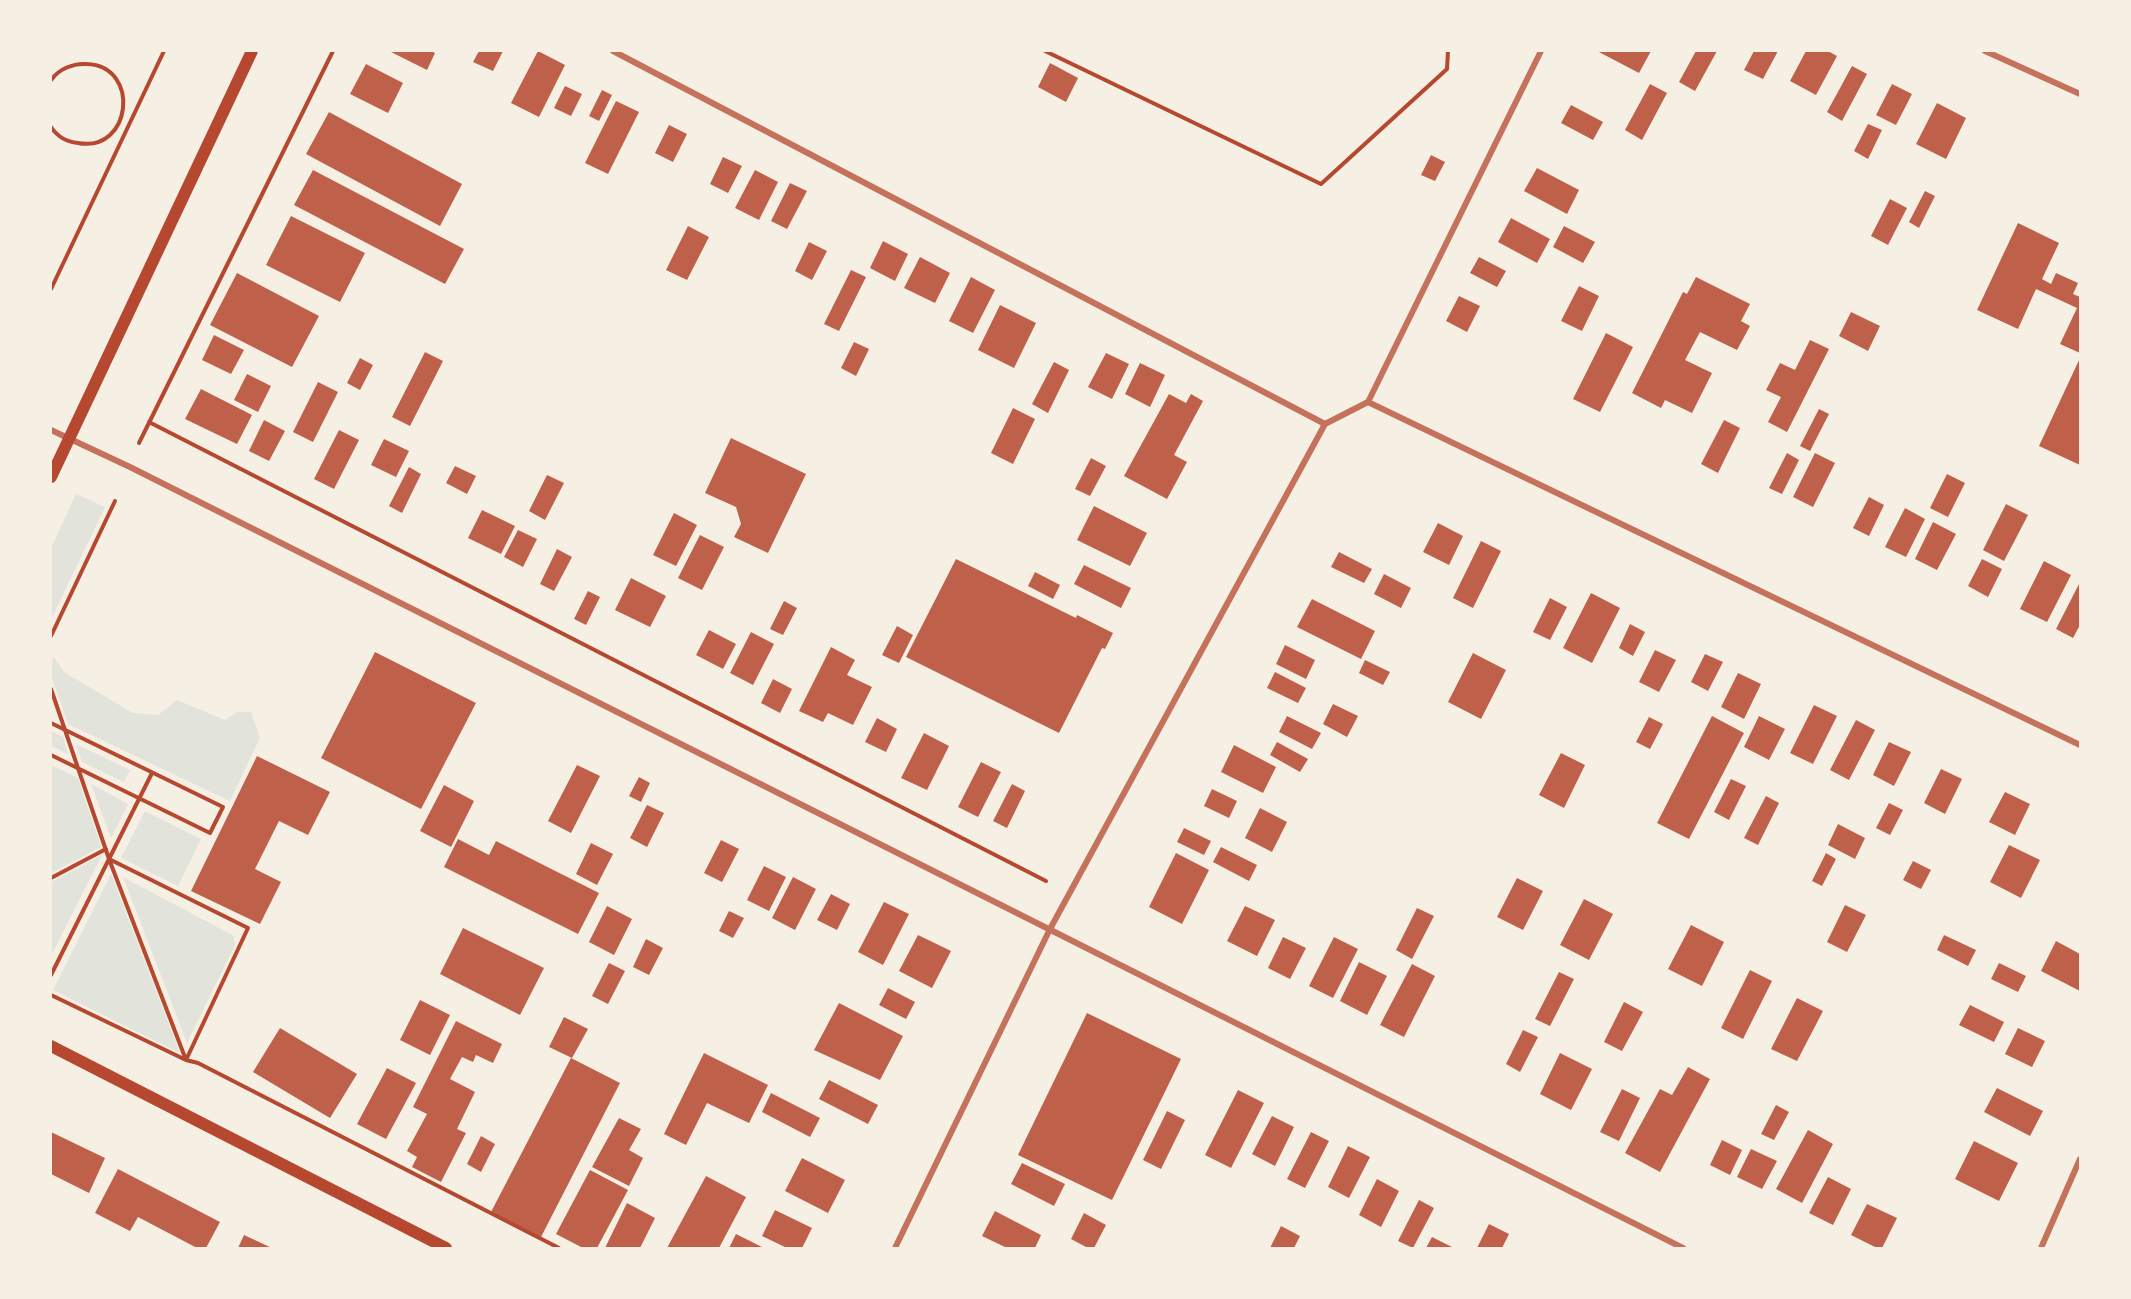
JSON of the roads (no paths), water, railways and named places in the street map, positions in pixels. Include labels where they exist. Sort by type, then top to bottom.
[{"type":"main road","points":[[51,477],[252,51]]},
{"type":"main road","points":[[51,1046],[446,1248]]},
{"type":"street","points":[[613,51],[1324,424]]},
{"type":"street","points":[[895,1248],[1050,929],[1324,424],[1368,402],[1540,51]]},
{"type":"street","points":[[1985,51],[2080,94]]},
{"type":"street","points":[[1368,402],[2080,745]]},
{"type":"street","points":[[51,430],[141,473],[1683,1248]]},
{"type":"street","points":[[2041,1248],[2080,1159]]}]
